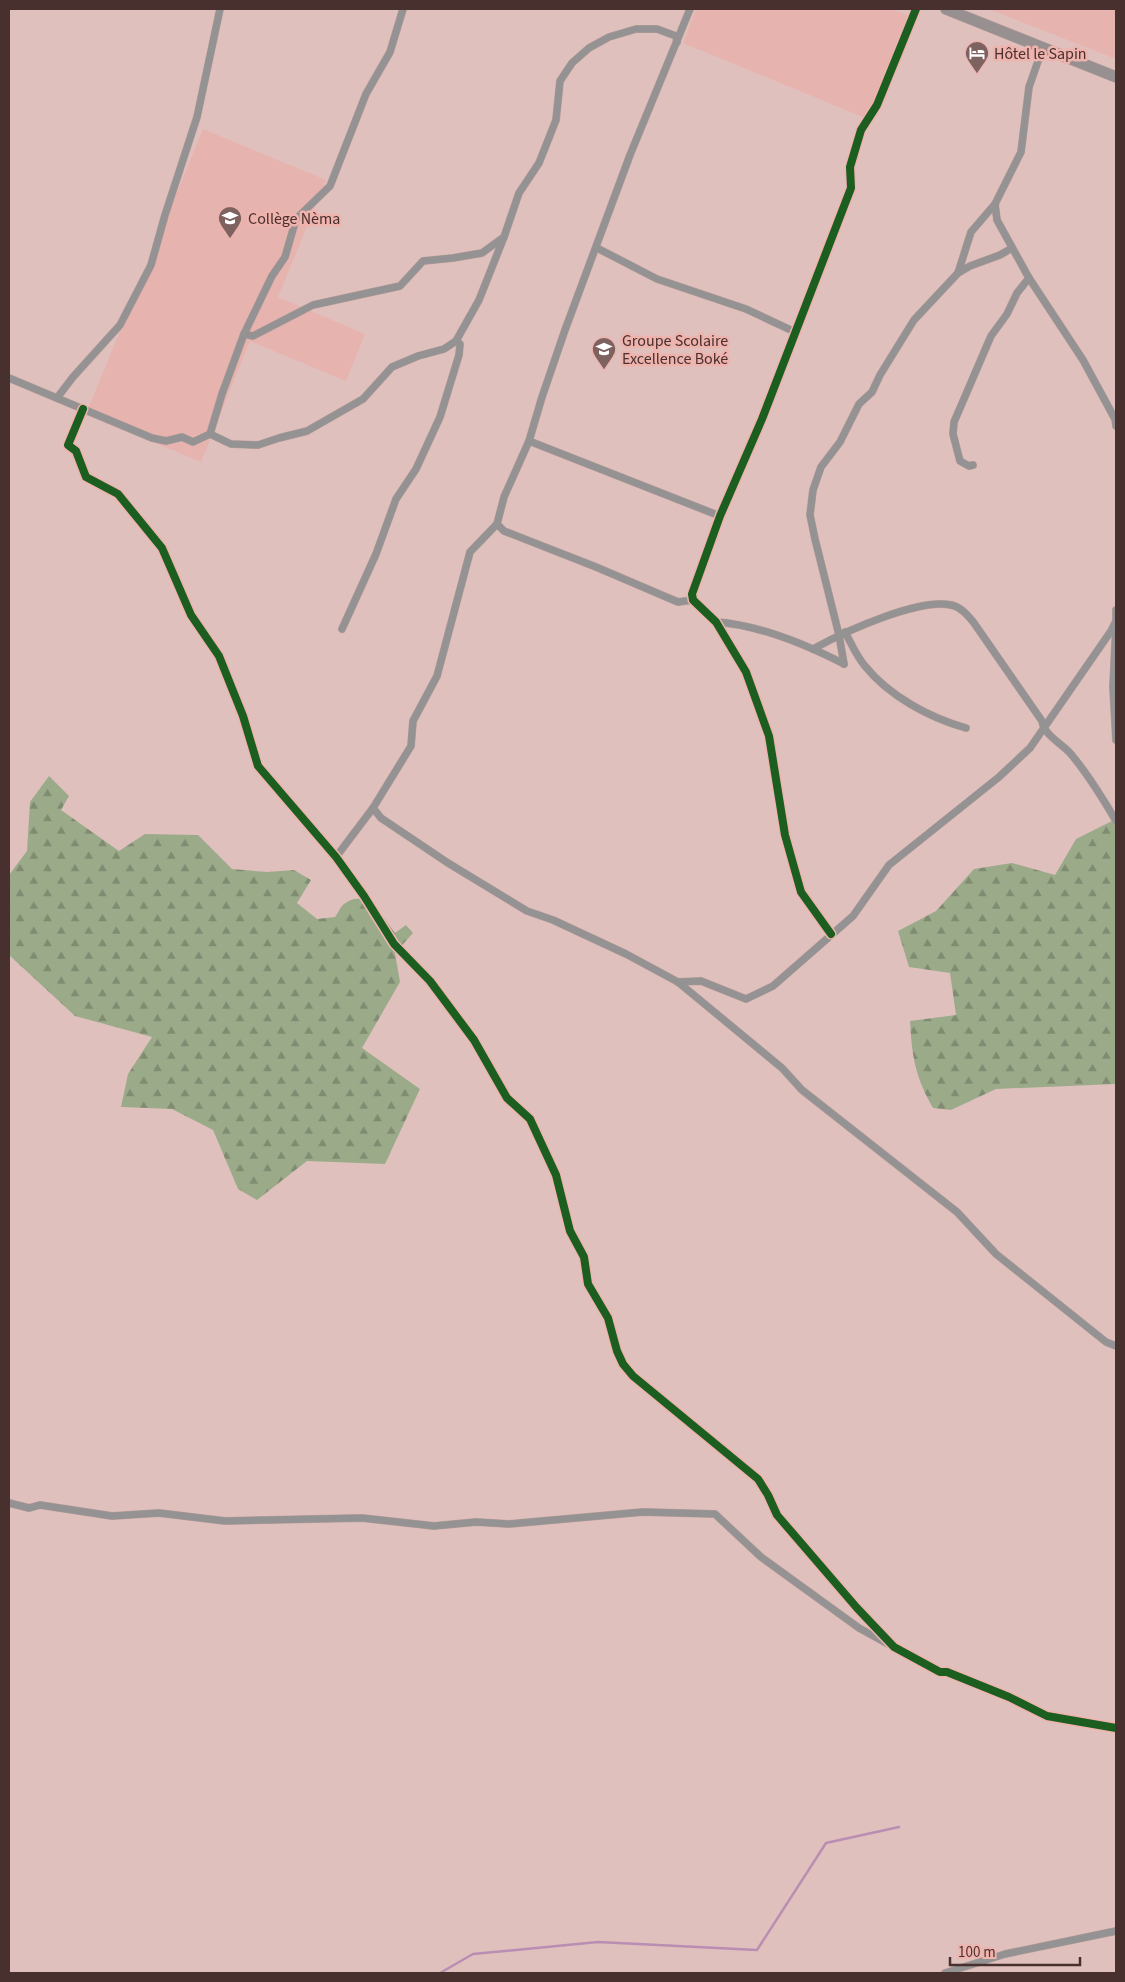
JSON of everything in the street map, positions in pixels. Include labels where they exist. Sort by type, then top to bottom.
[{"type":"highway","points":[[946,9],[1116,77]]},
{"type":"street","points":[[57,398],[73,377],[120,326],[151,265],[197,117],[220,9]]},
{"type":"street","points":[[9,378],[152,438],[166,441],[182,437],[193,442],[210,434],[222,394],[244,334],[272,276],[285,257],[296,219],[330,186],[366,94],[390,52],[403,9]]},
{"type":"street","points":[[336,857],[373,808],[411,746],[413,721],[437,676],[470,552],[497,524],[504,497],[529,442],[544,388],[630,155],[690,9]]},
{"type":"street","points":[[831,934],[801,892],[785,835],[769,736],[746,672],[716,622],[693,600],[692,594],[720,516],[762,420],[851,188],[850,167],[861,130],[877,105],[916,9]]},
{"type":"street","points":[[210,434],[231,444],[258,445],[307,431],[363,399],[392,367],[418,356],[444,349],[456,341],[479,300],[519,193],[543,154],[556,120],[560,81],[572,63],[589,48],[609,37],[636,29],[669,32],[676,36],[678,42]]},
{"type":"street","points":[[958,273],[971,232],[995,204],[1021,152],[1029,87],[1043,47]]},
{"type":"street","points":[[995,204],[997,220],[1012,248],[1029,278],[1083,360],[1116,426]]},
{"type":"street","points":[[244,334],[253,336],[313,305],[400,286],[424,261],[482,253],[504,237]]},
{"type":"street","points":[[597,248],[657,279],[746,309],[795,332]]},
{"type":"street","points":[[716,622],[738,624],[813,648],[844,664],[842,634],[810,515],[812,490],[821,467],[842,437],[859,404],[872,392],[914,320],[958,273],[1012,248]]},
{"type":"street","points":[[973,465],[969,466],[960,461],[953,434],[954,422],[991,336],[1007,314],[1016,293],[1029,278]]},
{"type":"street","points":[[342,630],[376,554],[396,499],[416,470],[440,417],[459,355],[460,344],[456,341]]},
{"type":"street","points":[[83,409],[68,445],[76,451],[86,477],[118,494],[162,548],[191,615],[219,656],[243,716],[258,766],[336,857],[364,896],[394,944],[430,981],[474,1040],[507,1098],[530,1119],[556,1175],[570,1231],[584,1258],[588,1284],[608,1318],[617,1351],[623,1364],[633,1376],[758,1479],[777,1515],[857,1608],[894,1647]]},
{"type":"street","points":[[529,442],[720,516]]},
{"type":"street","points":[[497,524],[504,531],[678,602],[693,600]]},
{"type":"street","points":[[813,648],[891,614],[930,605],[956,606],[966,613],[974,623],[1042,721],[1043,728],[1068,752],[1094,783],[1116,821],[1116,816]]},
{"type":"street","points":[[1116,610],[1112,687],[1116,740]]},
{"type":"street","points":[[678,982],[701,981],[746,999],[773,986],[853,916],[889,865],[999,777],[1030,748],[1116,621]]},
{"type":"street","points":[[842,634],[864,665],[882,683],[903,699],[947,723],[966,728]]},
{"type":"street","points":[[373,808],[381,818],[448,864],[527,911],[594,938],[678,982],[782,1068],[802,1090],[957,1212],[996,1254],[1106,1342],[1116,1346]]},
{"type":"street","points":[[9,1503],[29,1508],[40,1505],[112,1516],[159,1513],[225,1521],[362,1518],[434,1526],[476,1522],[509,1524],[643,1512],[715,1514],[761,1556],[859,1628],[940,1672],[947,1672],[1009,1697],[1047,1716],[1116,1728]]},
{"type":"street","points":[[945,1973],[1005,1954],[1116,1931]]},
{"type":"shaded area","points":[[696,9],[892,9],[909,16],[870,120],[683,43]]},
{"type":"shaded area","points":[[989,9],[1116,9],[1116,59]]},
{"type":"shaded area","name":"Collège Nèma","points":[[203,129],[326,180],[278,297],[365,334],[346,381],[250,341],[201,462],[86,414]]},
{"type":"green space","points":[[49,776],[69,796],[61,810],[119,851],[145,834],[198,835],[232,869],[267,872],[294,870],[311,880],[297,903],[317,919],[335,917],[344,904],[352,899],[360,899],[374,906],[395,933],[406,925],[413,933],[395,953],[400,982],[362,1048],[420,1089],[385,1164],[307,1161],[257,1200],[238,1189],[213,1130],[172,1109],[121,1107],[128,1074],[152,1037],[75,1016],[9,955],[9,875],[27,851],[30,802]]},
{"type":"green space","points":[[1116,819],[1116,1084],[996,1089],[951,1110],[933,1108],[918,1076],[910,1021],[956,1015],[950,973],[909,967],[898,931],[936,911],[974,869],[1012,863],[1055,875],[1076,839]]},
{"type":"waterway","points":[[440,1973],[473,1954],[598,1942],[757,1950],[826,1843],[899,1827]]},
{"type":"cycle path","points":[[831,934],[801,892],[785,835],[769,736],[746,672],[716,622],[693,600],[692,594],[720,516],[762,419],[851,188],[850,167],[861,130],[877,105],[916,9]]},
{"type":"cycle path","points":[[83,409],[68,445],[76,451],[86,477],[118,494],[162,548],[191,615],[219,656],[243,716],[258,766],[336,857],[364,896],[394,944],[430,981],[474,1040],[507,1098],[530,1119],[556,1175],[570,1231],[584,1257],[588,1284],[608,1318],[617,1351],[623,1364],[633,1376],[758,1479],[777,1515],[857,1608],[894,1647],[940,1672],[947,1672],[1009,1697],[1047,1716],[1116,1728]]},
{"type":"place","name":"Hôtel le Sapin","points":[[977,74]]},
{"type":"place","name":"Collège Nèma","points":[[230,239]]},
{"type":"place","name":"Groupe Scolaire Excellence Boké","points":[[604,370]]}]
